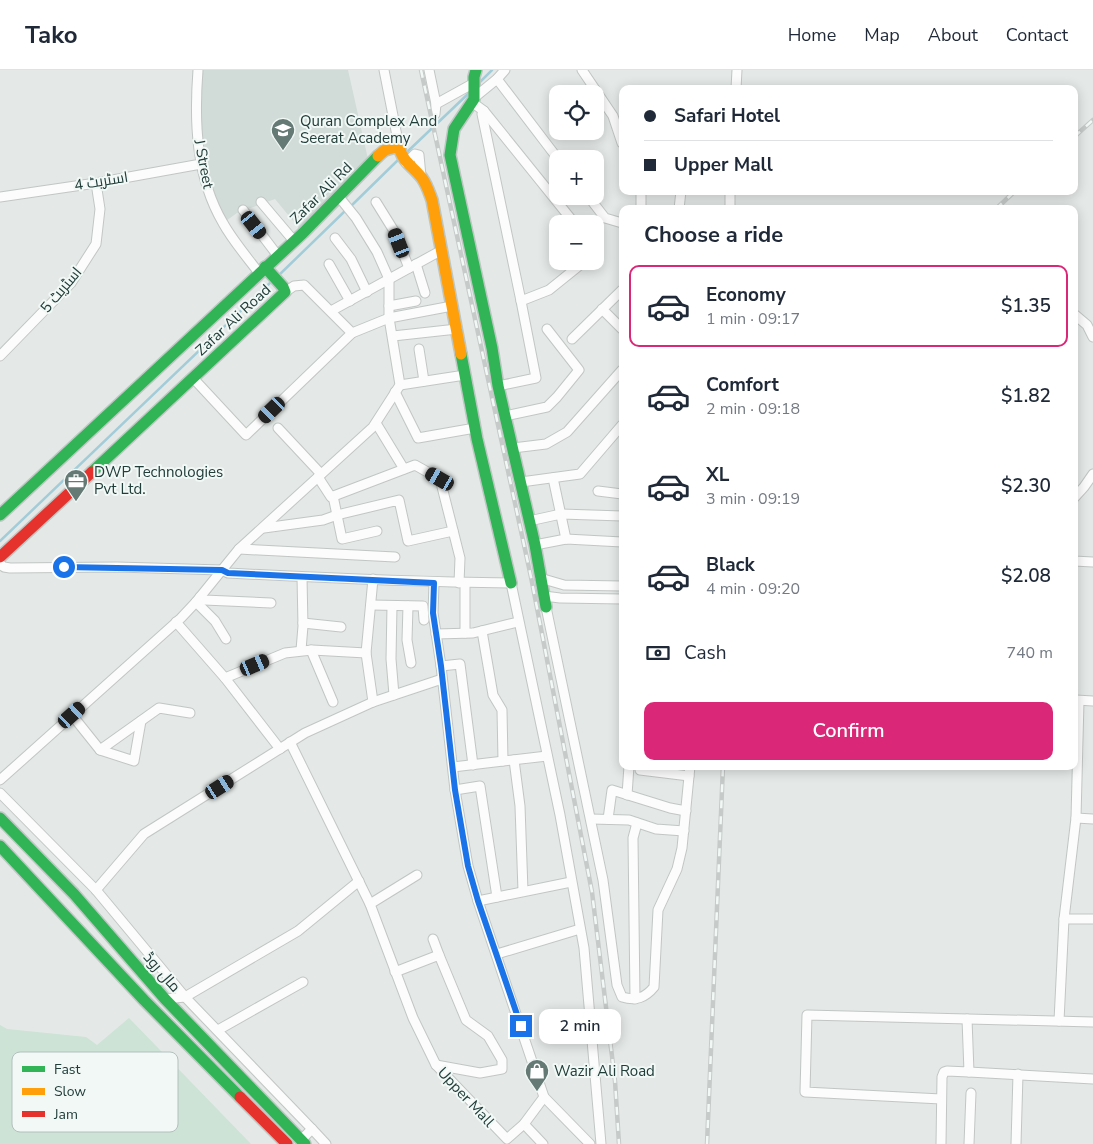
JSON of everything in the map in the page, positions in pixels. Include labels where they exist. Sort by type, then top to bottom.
[{"type":"street","name":"J Street","points":[[198,70],[196,98],[198,139],[206,187],[223,223],[265,271]]},
{"type":"street","points":[[384,70],[402,156],[421,176],[432,200],[476,428],[560,815],[584,948],[601,1144]]},
{"type":"street","points":[[429,70],[436,104],[435,114]]},
{"type":"street","points":[[476,70],[474,93],[454,129],[450,155],[492,348],[498,386],[535,545],[540,578],[591,819],[603,880],[617,985],[622,997],[635,999],[647,995],[654,987],[658,910],[677,869],[682,848],[689,771],[640,770]]},
{"type":"street","points":[[436,104],[474,93],[497,79],[505,70]]},
{"type":"street","points":[[582,70],[613,116],[619,134]]},
{"type":"street","points":[[736,85],[737,70]]},
{"type":"street","points":[[497,79],[551,150]]},
{"type":"street","points":[[474,93],[484,111],[568,215]]},
{"type":"street","points":[[484,111],[482,114],[493,174],[536,378],[498,386]]},
{"type":"street","name":"Zafar Ali Rd","points":[[265,271],[294,241],[343,201],[385,150],[402,156]]},
{"type":"street","name":"اسٹریٹ 4","points":[[0,197],[96,183],[201,164]]},
{"type":"street","name":"اسٹریٹ 5","points":[[0,356],[71,283],[96,244],[100,209],[96,183]]},
{"type":"street","points":[[343,201],[377,252],[389,279],[389,318],[393,336],[398,388],[418,438],[476,428]]},
{"type":"street","points":[[261,202],[294,241]]},
{"type":"street","points":[[376,202],[394,230],[425,293]]},
{"type":"street","points":[[595,205],[605,218],[619,222]]},
{"type":"street","points":[[242,210],[278,256]]},
{"type":"street","points":[[335,238],[351,260],[366,292]]},
{"type":"street","points":[[331,312],[442,250]]},
{"type":"street","points":[[329,264],[350,301]]},
{"type":"street","points":[[521,301],[549,290],[574,270]]},
{"type":"street","name":"Zafar Ali Road","points":[[0,514],[265,271],[284,289],[193,378],[0,557]]},
{"type":"street","points":[[284,289],[304,285],[352,333]]},
{"type":"street","points":[[572,339],[619,293]]},
{"type":"street","points":[[389,306],[416,301]]},
{"type":"street","points":[[193,378],[246,435],[352,333],[389,318],[452,306]]},
{"type":"street","points":[[602,309],[619,326]]},
{"type":"street","points":[[1078,317],[1087,325],[1093,337]]},
{"type":"street","points":[[393,336],[457,329]]},
{"type":"street","points":[[505,416],[547,406],[579,370],[547,329]]},
{"type":"street","points":[[419,349],[424,381]]},
{"type":"street","points":[[513,448],[546,444],[567,432],[619,373]]},
{"type":"street","points":[[0,780],[176,622],[198,600],[239,549],[376,423],[398,388],[424,381],[466,375]]},
{"type":"street","points":[[376,423],[404,469]]},
{"type":"street","points":[[278,428],[320,476],[331,497],[415,465],[440,479],[460,558],[464,633]]},
{"type":"street","points":[[521,482],[580,474],[619,428]]},
{"type":"street","points":[[1078,494],[1093,474]]},
{"type":"street","points":[[553,478],[566,539]]},
{"type":"street","points":[[598,491],[619,494]]},
{"type":"street","points":[[334,496],[342,539],[377,531]]},
{"type":"street","points":[[263,528],[323,520],[399,500],[408,541],[453,531]]},
{"type":"street","points":[[529,521],[560,514],[619,516]]},
{"type":"street","points":[[535,545],[566,539],[619,542]]},
{"type":"street","points":[[239,549],[395,557]]},
{"type":"street","points":[[1078,560],[1093,562]]},
{"type":"street","points":[[0,564],[10,568],[117,567],[222,570],[228,573],[302,577],[434,583],[511,584]]},
{"type":"street","points":[[301,650],[303,623],[302,577]]},
{"type":"street","points":[[540,578],[564,585],[619,586]]},
{"type":"street","points":[[373,579],[366,653],[373,702]]},
{"type":"street","points":[[434,583],[433,613],[455,790],[468,866],[544,1097],[590,1144]]},
{"type":"street","points":[[545,601],[560,598],[619,599]]},
{"type":"street","points":[[198,600],[271,603]]},
{"type":"street","points":[[198,600],[226,638]]},
{"type":"street","points":[[370,605],[423,606],[424,620]]},
{"type":"street","points":[[392,606],[391,660],[394,695]]},
{"type":"street","points":[[408,606],[407,640],[411,663]]},
{"type":"street","points":[[176,622],[225,678],[280,749]]},
{"type":"street","points":[[436,634],[482,631],[518,622]]},
{"type":"street","points":[[303,623],[340,627]]},
{"type":"street","points":[[482,631],[494,695],[502,710],[503,761]]},
{"type":"street","points":[[225,678],[285,653],[301,650],[366,653]]},
{"type":"street","points":[[311,650],[333,702]]},
{"type":"street","points":[[441,666],[460,664],[473,765]]},
{"type":"street","points":[[96,890],[144,834],[290,742],[305,733],[373,702],[442,679]]},
{"type":"street","points":[[1078,700],[1093,701]]},
{"type":"street","points":[[100,750],[159,708],[190,713]]},
{"type":"street","points":[[72,715],[100,750],[134,761],[141,721]]},
{"type":"street","name":"Upper Mall","points":[[290,742],[370,904],[413,1018],[436,1065],[505,1142],[524,1124],[544,1097]]},
{"type":"street","points":[[453,768],[547,756]]},
{"type":"street","points":[[514,760],[520,806],[523,891]]},
{"type":"street","points":[[627,795],[629,770]]},
{"type":"street","points":[[1059,1021],[1064,919],[1076,818],[1076,770]]},
{"type":"street","points":[[455,790],[480,786],[497,896]]},
{"type":"street","points":[[608,819],[612,790],[686,811]]},
{"type":"street","points":[[0,793],[96,890],[185,997],[326,1144]]},
{"type":"street","name":"مال روڈ","points":[[0,818],[74,894],[165,999],[303,1142]]},
{"type":"street","points":[[1076,818],[1093,819]]},
{"type":"street","points":[[591,819],[629,820],[656,829],[684,831]]},
{"type":"street","points":[[635,999],[632,838],[637,823]]},
{"type":"street","points":[[0,846],[144,1000],[287,1144]]},
{"type":"street","points":[[370,904],[418,875]]},
{"type":"street","points":[[165,999],[185,997],[298,931],[359,881]]},
{"type":"street","points":[[478,901],[571,882]]},
{"type":"street","points":[[1064,919],[1093,919]]},
{"type":"street","points":[[497,954],[580,930]]},
{"type":"street","points":[[432,939],[466,1020],[488,1036],[502,1060],[503,1066],[499,1070],[480,1073],[436,1065]]},
{"type":"street","points":[[395,972],[439,955]]},
{"type":"street","points":[[218,1030],[303,982]]},
{"type":"street","points":[[180,1014],[185,997]]},
{"type":"street","points":[[941,1099],[805,1092],[807,1015],[1093,1022]]},
{"type":"street","points":[[967,1019],[969,1072]]},
{"type":"street","points":[[941,1144],[941,1081],[944,1072],[1093,1079]]},
{"type":"street","points":[[1016,1144],[1018,1074]]},
{"type":"street","points":[[969,1144],[971,1093]]},
{"type":"street","points":[[524,1124],[543,1144]]},
{"type":"street","points":[[303,1142],[312,1129]]},
{"type":"shaded area","name":"Quran Complex And Seerat Academy","points":[[199,70],[348,70],[370,168],[303,233],[275,199],[237,213],[223,223],[201,164]]},
{"type":"green space","points":[[129,1018],[162,1052],[12,1052],[12,1132],[178,1132],[178,1069],[251,1144],[0,1144],[0,1025],[7,1029],[86,1037],[97,1045]]},
{"type":"waterway","points":[[478,84],[492,70]]},
{"type":"waterway","points":[[406,153],[469,93]]},
{"type":"waterway","points":[[350,207],[398,160]]},
{"type":"waterway","points":[[278,276],[346,210]]},
{"type":"waterway","points":[[0,541],[272,281]]},
{"type":"railway","points":[[421,70],[531,577],[592,892],[615,1081],[619,1144]]},
{"type":"railway","points":[[1078,133],[1093,120]]},
{"type":"railway","points":[[1000,205],[1011,195]]},
{"type":"railway","points":[[707,1144],[723,770]]},
{"type":"traffic: fast","points":[[476,70],[474,77],[474,99],[454,129],[450,155],[492,348],[498,386],[535,545],[546,607]]},
{"type":"traffic: fast","points":[[0,515],[303,233],[378,156]]},
{"type":"traffic: fast","points":[[92,472],[285,292],[283,287],[265,267]]},
{"type":"traffic: fast","points":[[461,354],[477,439],[511,583]]},
{"type":"traffic: fast","points":[[0,818],[74,894],[165,999],[305,1144]]},
{"type":"traffic: fast","points":[[0,846],[144,1000],[240,1097]]},
{"type":"traffic: slow","points":[[378,156],[385,150],[399,146],[405,160],[422,178],[428,189],[432,200],[461,354]]},
{"type":"traffic: jam","points":[[0,557],[92,472]]},
{"type":"traffic: jam","points":[[240,1097],[287,1144]]},
{"type":"place","name":"Quran Complex And Seerat Academy","points":[[283,151]]},
{"type":"place","name":"DWP Technologies Pvt Ltd.","points":[[76,502]]},
{"type":"place","name":"Wazir Ali Road","points":[[537,1092]]},
{"type":"route","points":[[64,567],[222,570],[228,573],[434,583],[433,613],[455,790],[468,866],[478,901],[521,1026]]}]
